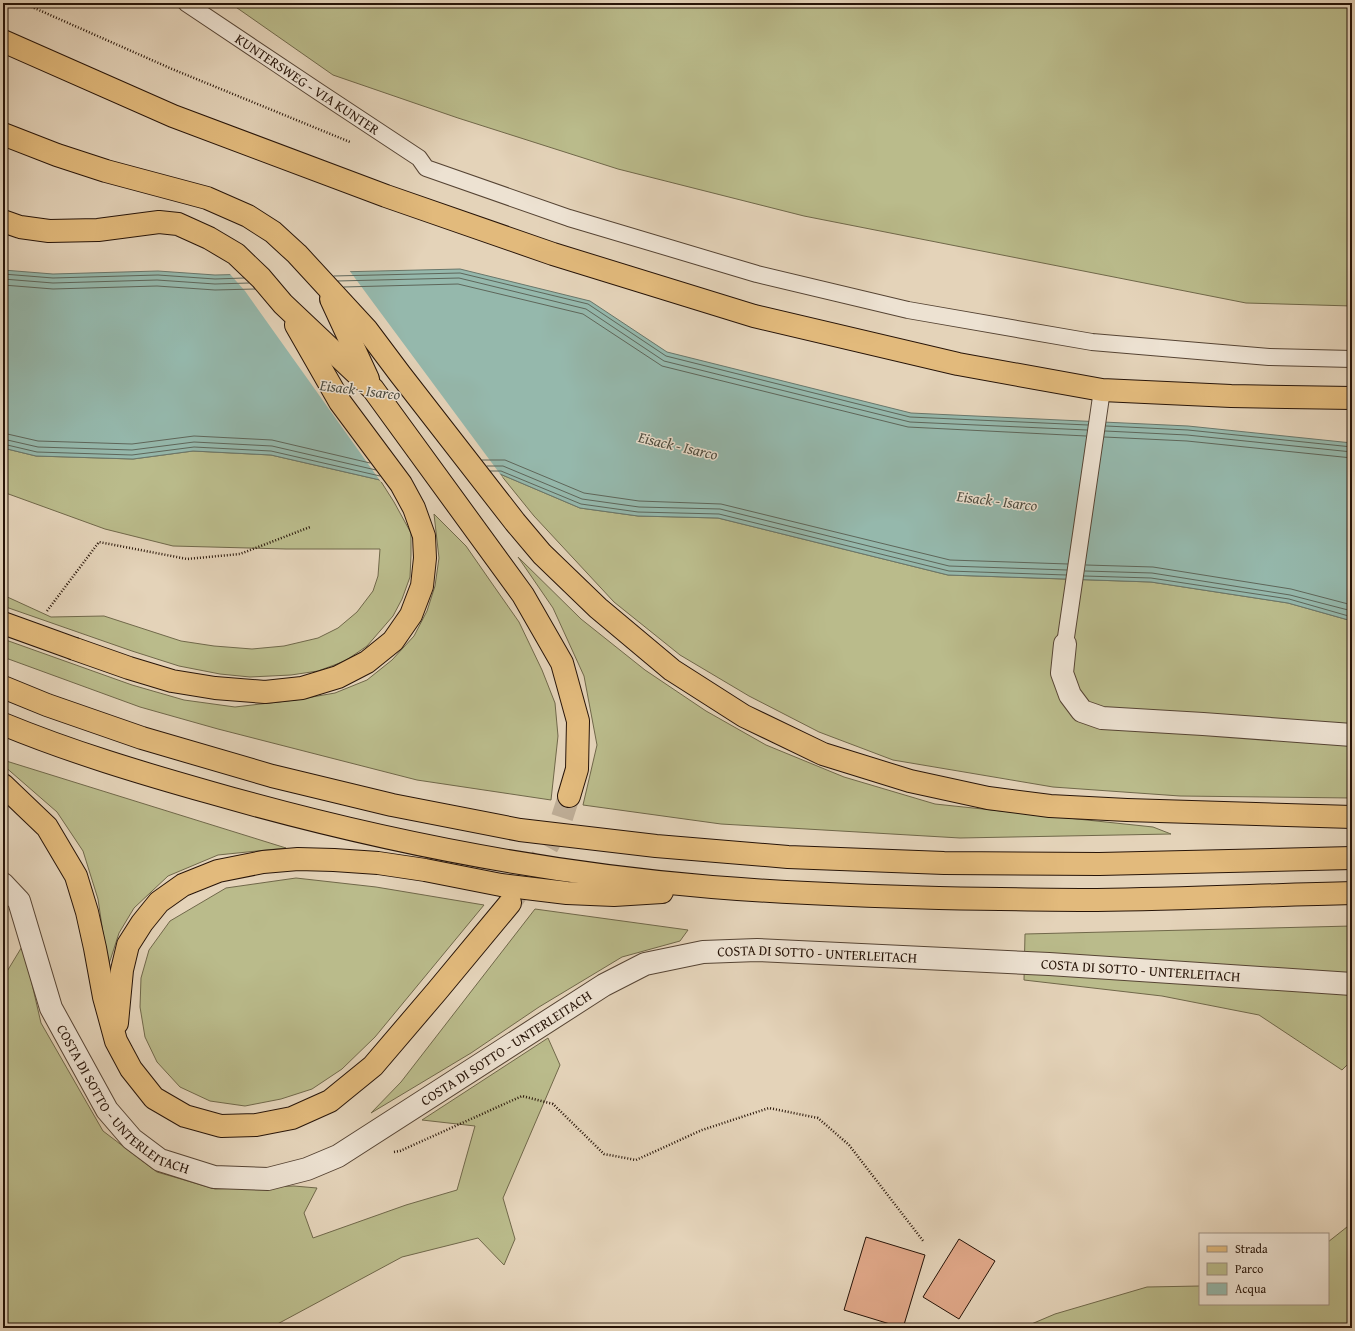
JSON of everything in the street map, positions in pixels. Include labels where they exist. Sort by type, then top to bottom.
[{"type":"main road","points":[[3,41],[173,116],[386,196],[553,254],[754,316],[958,364],[1100,400],[1231,396],[1352,398]]},
{"type":"main road","points":[[3,134],[57,155],[106,171],[207,198],[248,216],[273,232],[297,254],[368,330],[400,374],[515,522],[542,554],[598,608],[672,670],[744,716],[823,754],[910,780],[988,798],[1050,806],[1150,811],[1352,817]]},
{"type":"main road","points":[[3,222],[20,228],[49,231],[98,230],[159,222],[178,224],[209,238],[236,254],[262,278],[283,304],[373,389],[523,595],[562,663],[578,721],[577,769],[569,796]]},
{"type":"main road","points":[[324,284],[373,389]]},
{"type":"main road","points":[[3,623],[129,668],[172,681],[215,688],[265,692],[302,688],[338,677],[367,662],[393,641],[411,615],[422,586],[425,558],[424,536],[414,508],[401,484],[340,402],[283,304]]},
{"type":"main road","points":[[3,687],[47,705],[142,738],[272,776],[392,805],[520,830],[656,846],[772,856],[944,863],[1099,864],[1352,858]]},
{"type":"main road","points":[[3,724],[38,738],[134,771],[266,809],[387,839],[553,869],[623,878],[712,887],[873,896],[1003,899],[1098,900],[1352,893]]},
{"type":"main road","points":[[3,786],[46,827],[76,876],[87,912],[104,998],[116,1041],[131,1069],[154,1098],[185,1116],[220,1126],[256,1125],[292,1118],[330,1101],[373,1066],[471,952],[510,903]]},
{"type":"main road","points":[[116,1041],[122,970],[128,945],[142,923],[159,902],[183,884],[218,871],[263,862],[298,859],[334,860],[378,863],[425,870],[501,885],[566,893],[614,895],[655,893],[712,887]]},
{"type":"street","points":[[1065,644],[1062,673],[1070,695],[1082,711],[1102,718],[1352,735]]},
{"type":"street","name":"COSTA DI SOTTO - UNTERLEITACH","points":[[3,884],[19,901],[51,1008],[107,1110],[132,1139],[160,1160],[214,1177],[268,1179],[307,1169],[338,1156],[604,985],[645,964],[703,952],[758,950],[992,961],[1352,984]]},
{"type":"lane","name":"KUNTERSWEG - VIA KUNTER","points":[[186,3],[419,158],[426,168],[569,218],[742,269],[908,310],[1092,342],[1269,357],[1352,358]]},
{"type":"lane","points":[[1065,644],[1100,400]]},
{"type":"path","points":[[23,3],[172,69],[356,144]]},
{"type":"path","points":[[43,616],[99,542],[187,559],[240,554],[310,527]]},
{"type":"path","points":[[392,1152],[400,1151],[522,1096],[553,1104],[604,1154],[636,1160],[702,1130],[769,1108],[818,1118],[850,1145],[924,1242]]},
{"type":"green space","points":[[230,3],[1352,3],[1352,306],[1246,303],[804,216],[618,169],[458,118],[333,75]]},
{"type":"green space","points":[[3,448],[36,456],[133,459],[193,451],[271,455],[380,480],[411,533],[410,577],[402,599],[393,616],[367,646],[345,661],[318,671],[291,675],[250,677],[220,674],[179,666],[3,606],[3,595],[51,617],[104,616],[181,641],[214,646],[252,649],[284,646],[318,638],[338,628],[357,612],[373,591],[378,576],[380,549],[286,549],[173,546],[105,529],[3,492]]},
{"type":"green space","points":[[500,474],[580,508],[638,516],[718,518],[948,575],[1151,582],[1288,603],[1352,621],[1352,798],[1180,796],[1053,787],[893,760],[819,732],[749,696],[680,655],[614,602],[534,516]]},
{"type":"green space","points":[[434,514],[466,546],[519,622],[542,670],[555,703],[558,736],[551,800],[417,780],[218,729],[140,707],[3,657],[3,639],[132,685],[184,700],[235,707],[295,700],[335,693],[367,680],[392,660],[414,636],[427,611],[435,586],[439,558]]},
{"type":"green space","points":[[518,557],[581,619],[645,670],[706,711],[766,745],[844,777],[935,804],[1153,827],[1171,834],[960,838],[721,824],[583,805],[597,745],[584,676],[553,608]]},
{"type":"green space","points":[[3,760],[286,848],[218,855],[168,876],[134,908],[119,933],[108,967],[98,899],[83,851],[57,812],[3,765]]},
{"type":"green space","points":[[296,878],[376,887],[484,905],[375,1037],[342,1069],[312,1089],[281,1099],[245,1106],[210,1101],[180,1087],[157,1062],[145,1037],[140,1007],[141,978],[149,950],[170,921],[226,888]]},
{"type":"green space","points":[[535,909],[688,930],[680,941],[622,957],[539,1007],[471,1053],[371,1113],[401,1082]]},
{"type":"green space","points":[[1352,926],[1352,1060],[1342,1070],[1259,1015],[1162,996],[1024,980],[1025,934]]},
{"type":"green space","points":[[23,945],[41,1023],[103,1131],[157,1172],[215,1189],[294,1186],[317,1188],[304,1213],[313,1238],[406,1205],[457,1190],[475,1126],[422,1120],[548,1038],[560,1065],[503,1198],[515,1239],[504,1265],[478,1238],[402,1257],[270,1328],[3,1328],[3,978]]},
{"type":"green space","points":[[1352,1223],[1352,1328],[1022,1328],[1055,1314],[1147,1287],[1199,1286],[1199,1305],[1329,1305],[1329,1241]]},
{"type":"water","name":"Eisack - Isarco","points":[[460,269],[590,301],[667,352],[911,413],[1188,426],[1352,443],[1352,621],[1288,603],[1151,582],[948,575],[718,518],[638,516],[580,508],[500,474],[380,480],[271,455],[193,451],[133,459],[36,456],[3,448],[3,270],[53,274],[158,271],[215,275]]},
{"type":"pier","points":[[349,270],[503,478],[500,476],[381,482],[245,291],[229,273]]},
{"type":"building","points":[[866,1237],[925,1255],[903,1328],[844,1310]]},
{"type":"building","points":[[959,1239],[995,1261],[959,1319],[923,1297]]},
{"type":"tunnel","points":[[511,902],[538,864],[560,824],[569,796]]}]
